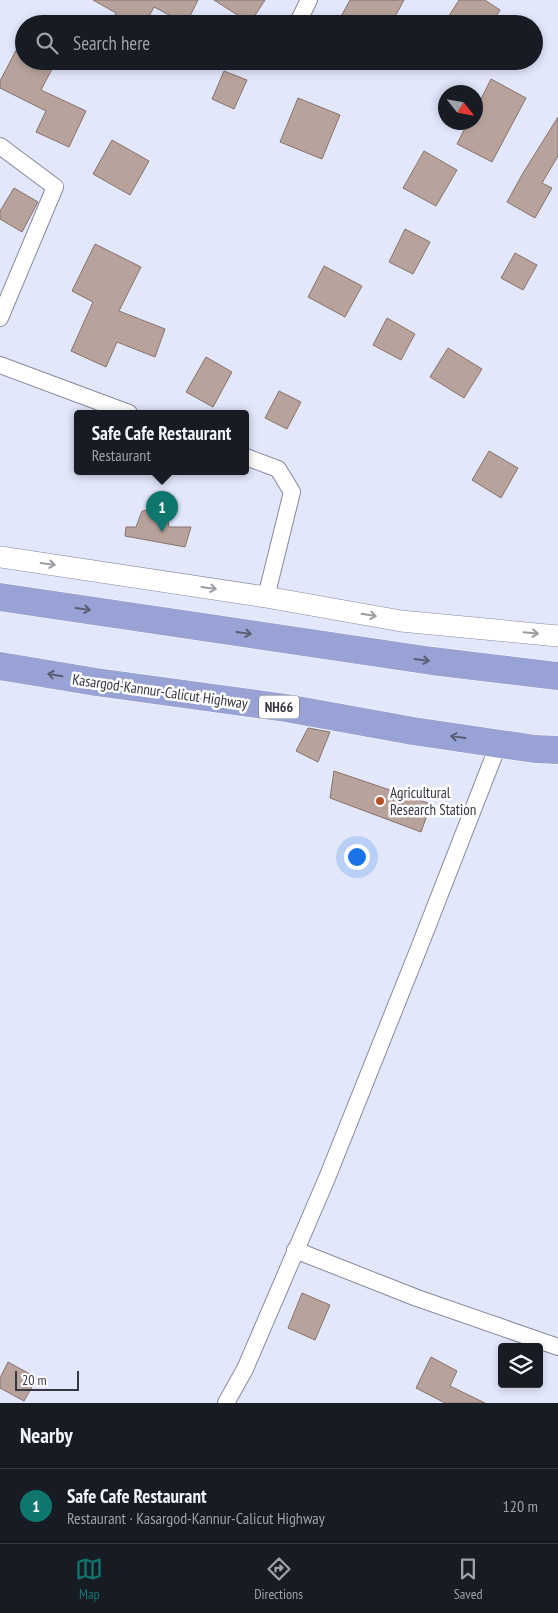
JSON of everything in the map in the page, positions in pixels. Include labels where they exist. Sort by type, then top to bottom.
[{"type":"highway","points":[[0,597],[432,661],[558,676]]},
{"type":"highway","name":"Kasargod-Kannur-Calicut Highway","points":[[0,666],[96,682],[286,708],[414,731],[535,749],[558,750]]},
{"type":"street","points":[[301,15],[309,0]]},
{"type":"street","points":[[0,146],[54,187],[0,318]]},
{"type":"street","points":[[0,365],[121,410]]},
{"type":"street","points":[[249,458],[278,469],[292,492],[266,597]]},
{"type":"street","points":[[0,557],[266,597],[401,620],[558,636]]},
{"type":"street","points":[[226,1403],[245,1369],[327,1178],[499,743]]},
{"type":"street","points":[[295,1250],[417,1298],[558,1347]]},
{"type":"building","points":[[93,0],[198,0],[190,15],[169,15],[154,7],[150,15],[115,15],[116,13]]},
{"type":"building","points":[[214,0],[265,0],[255,15],[237,15]]},
{"type":"building","points":[[350,0],[404,0],[396,15],[342,15]]},
{"type":"building","points":[[459,0],[485,0],[500,10],[497,15],[450,15]]},
{"type":"building","points":[[15,52],[15,70],[51,70],[41,90],[86,111],[69,147],[36,132],[46,111],[0,88],[0,81]]},
{"type":"building","points":[[224,71],[247,80],[234,109],[212,99]]},
{"type":"building","points":[[491,79],[526,98],[492,162],[457,144],[464,130],[483,130],[483,95]]},
{"type":"building","points":[[298,98],[340,115],[322,159],[280,142]]},
{"type":"building","points":[[558,117],[558,156],[542,183],[552,188],[535,218],[507,202]]},
{"type":"building","points":[[112,140],[149,161],[130,195],[93,174]]},
{"type":"building","points":[[424,151],[457,170],[436,206],[403,188]]},
{"type":"building","points":[[14,188],[38,202],[22,232],[0,219],[0,211]]},
{"type":"building","points":[[405,229],[430,242],[413,274],[389,262]]},
{"type":"building","points":[[95,244],[141,267],[119,311],[165,329],[155,357],[117,342],[106,367],[71,351],[93,302],[72,291]]},
{"type":"building","points":[[515,253],[537,265],[523,290],[501,278]]},
{"type":"building","points":[[324,266],[362,286],[345,317],[308,297]]},
{"type":"building","points":[[387,318],[415,334],[401,360],[373,345]]},
{"type":"building","points":[[448,348],[482,369],[464,398],[430,377]]},
{"type":"building","points":[[206,357],[232,372],[213,407],[186,392]]},
{"type":"building","points":[[279,391],[301,402],[287,429],[265,418]]},
{"type":"building","points":[[489,451],[518,468],[501,498],[472,480]]},
{"type":"building","points":[[167,508],[169,527],[191,527],[185,547],[125,536],[126,527],[136,527],[142,511]]},
{"type":"building","points":[[308,728],[330,732],[318,762],[296,751]]},
{"type":"building","name":"Agricultural Research Station","points":[[334,771],[431,804],[421,832],[330,798]]},
{"type":"building","points":[[302,1293],[330,1305],[315,1340],[288,1328]]},
{"type":"building","points":[[431,1357],[457,1371],[450,1386],[485,1403],[445,1403],[416,1388]]},
{"type":"building","points":[[8,1362],[37,1378],[24,1401],[0,1388],[0,1378]]},
{"type":"place","name":"Safe Cafe Restaurant","points":[[162,532]]},
{"type":"place","name":"Agricultural Research Station","points":[[380,801]]}]
